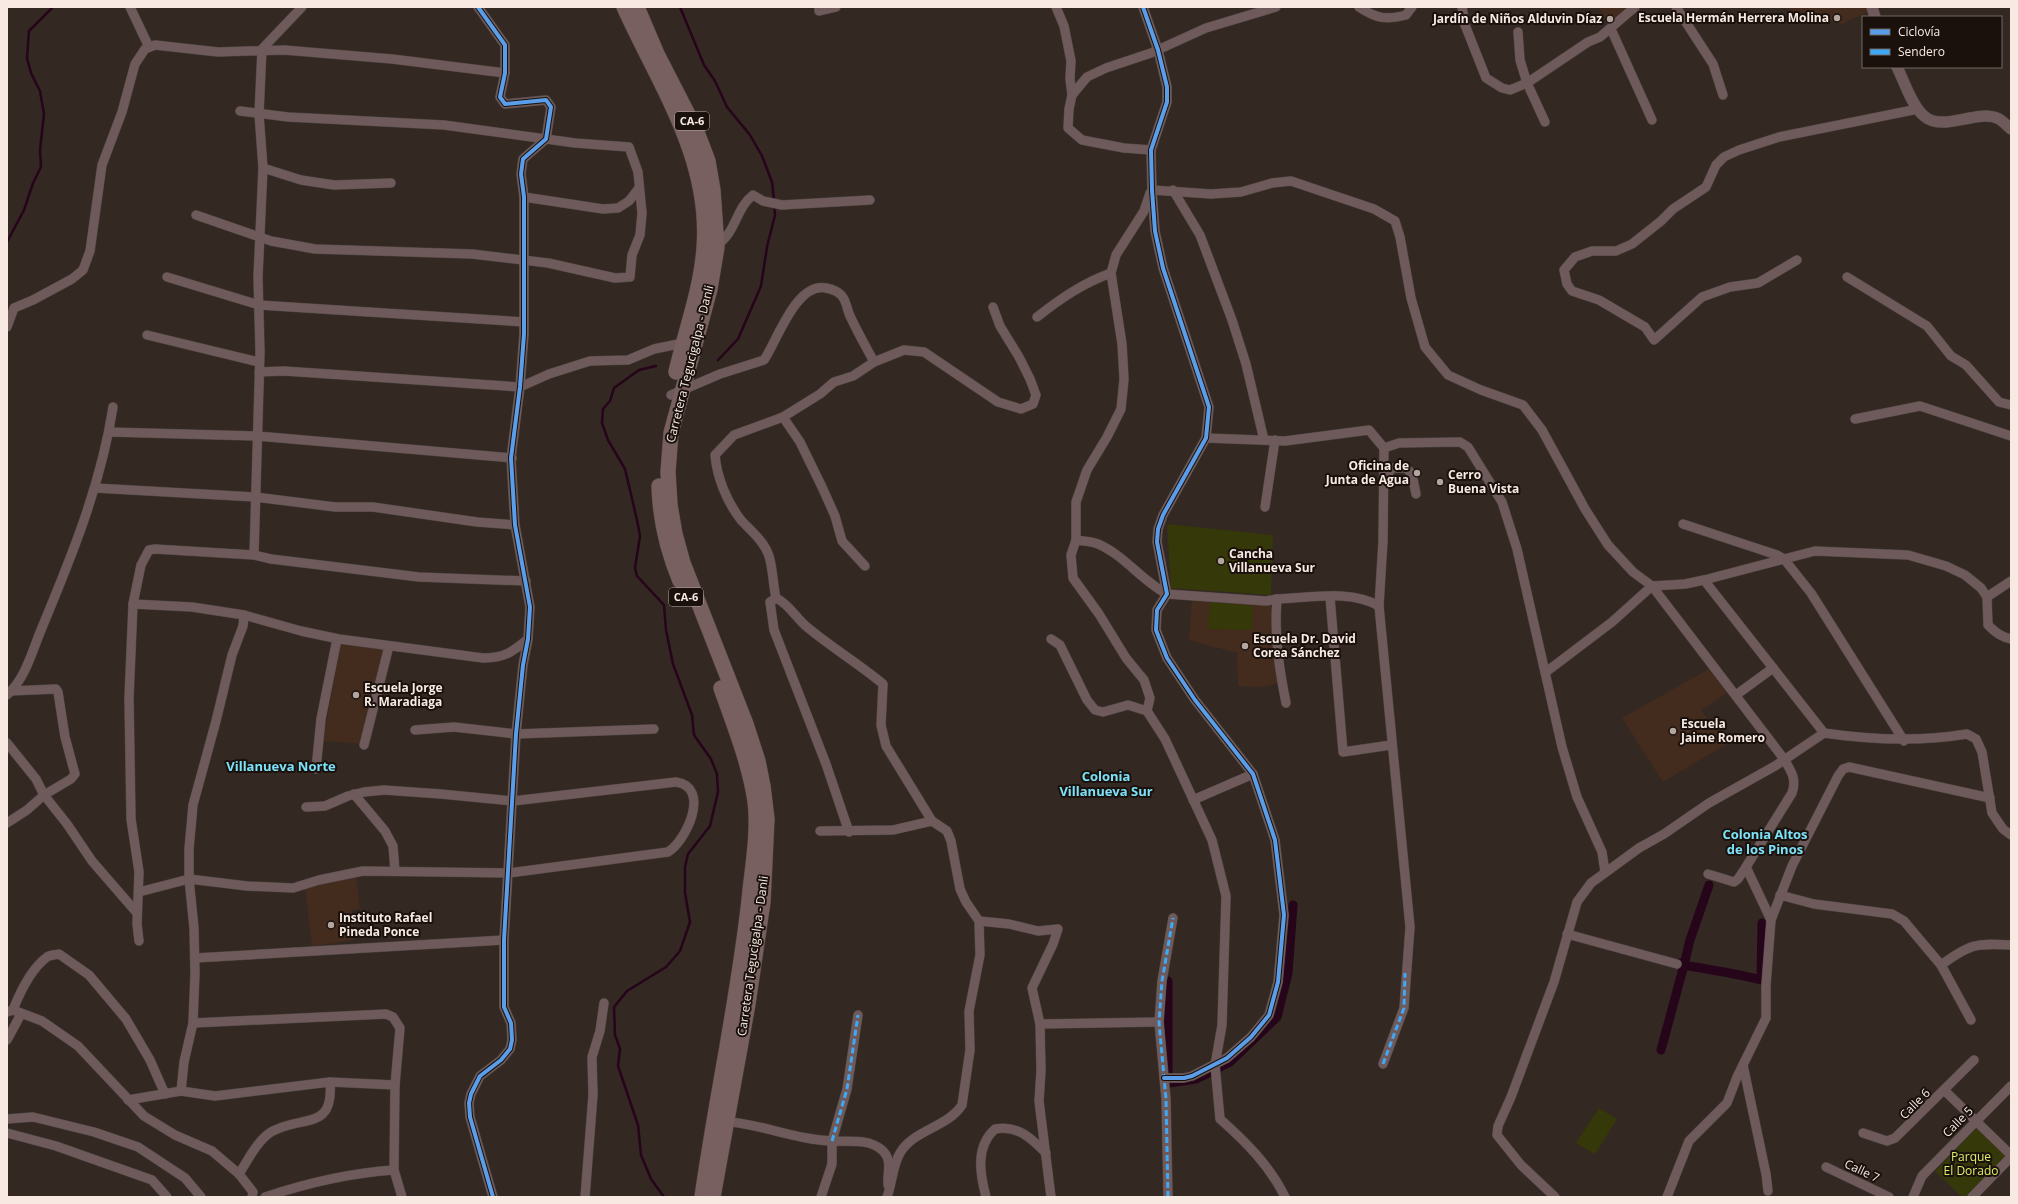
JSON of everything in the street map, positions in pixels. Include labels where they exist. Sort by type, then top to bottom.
[{"type":"highway","name":"Carretera Tegucigalpa - Danli","points":[[624,7],[678,117],[687,138],[700,181],[704,248],[688,344],[676,393],[663,423],[659,454],[660,507],[664,533],[671,559],[738,736],[749,770],[755,802],[756,826],[743,957],[720,1121],[714,1197]]},
{"type":"highway","name":"Carretera Tegucigalpa - Danli","points":[[636,7],[657,54],[697,132],[705,154],[713,190],[717,245],[710,289],[688,344]]},
{"type":"highway","name":"Carretera Tegucigalpa - Danli","points":[[702,1197],[720,1121]]},
{"type":"street","points":[[130,7],[149,47]]},
{"type":"street","points":[[254,555],[259,372],[258,277],[263,168],[259,114],[262,49],[302,7]]},
{"type":"street","points":[[478,7],[505,45],[505,74],[500,96],[506,104],[546,100],[551,107],[546,139],[523,159],[521,174],[524,197],[524,322],[520,387],[512,458],[515,525],[530,607],[528,638],[523,665],[516,734],[504,940],[504,1007],[511,1023],[512,1040],[510,1049],[501,1060],[480,1076],[471,1094],[469,1103],[470,1117],[493,1197]]},
{"type":"street","points":[[819,7],[819,11],[836,7]]},
{"type":"street","points":[[1056,7],[1064,26],[1071,60],[1070,79],[1072,95]]},
{"type":"street","points":[[1143,7],[1158,50],[1167,87],[1167,102],[1151,150],[1152,190],[1156,231],[1163,268],[1208,407],[1206,438],[1163,515],[1158,529],[1157,542],[1167,594],[1157,610],[1156,630],[1167,658],[1195,700],[1253,774],[1275,840],[1284,915],[1278,982],[1269,1015],[1250,1037],[1227,1058],[1188,1077],[1164,1078]]},
{"type":"street","points":[[1151,150],[1124,148],[1082,140],[1068,128],[1068,109],[1072,95],[1078,86],[1097,72],[1158,50],[1206,28],[1276,7]]},
{"type":"street","points":[[1359,7],[1372,16],[1390,19],[1406,15],[1412,7]]},
{"type":"street","points":[[1462,7],[1465,25],[1486,78],[1510,90],[1527,83],[1611,29],[1635,7]]},
{"type":"street","points":[[1676,7],[1713,64],[1723,95]]},
{"type":"street","points":[[1611,29],[1652,120]]},
{"type":"street","points":[[1518,32],[1520,60],[1527,83],[1545,122]]},
{"type":"street","points":[[7,327],[14,308],[33,300],[72,279],[83,270],[90,252],[102,165],[122,112],[136,64],[145,49],[155,45],[218,52],[262,49],[392,59],[505,74]]},
{"type":"street","points":[[1898,68],[1918,109],[1924,116],[1934,121],[1962,121],[1981,116],[1998,118],[2011,129]]},
{"type":"street","points":[[1797,260],[1758,283],[1730,287],[1702,297],[1654,340],[1645,327],[1599,300],[1572,291],[1567,284],[1564,270],[1575,257],[1592,250],[1616,251],[1632,244],[1661,221],[1673,209],[1706,186],[1716,165],[1724,157],[1739,150],[1779,136],[1918,109]]},
{"type":"street","points":[[196,215],[271,241],[315,249],[464,253],[524,259],[615,278],[630,277],[632,255],[640,236],[642,202],[638,172],[629,147],[546,139],[444,125],[384,123],[259,114],[240,111]]},
{"type":"street","points":[[263,168],[301,180],[334,185],[391,182]]},
{"type":"street","points":[[1152,190],[1173,190],[1211,194],[1241,192],[1272,183],[1291,181],[1374,209],[1395,221],[1400,237],[1411,298],[1425,347],[1448,375],[1481,390],[1524,405],[1542,430],[1585,509],[1608,545],[1633,572],[1652,586],[1736,695],[1784,759],[1793,774],[1795,781],[1794,788],[1738,879],[1734,882],[1708,874]]},
{"type":"street","points":[[524,197],[603,209],[618,208],[629,201],[639,188]]},
{"type":"street","points":[[1147,711],[1150,698],[1144,680],[1126,658],[1099,614],[1073,578],[1071,555],[1076,540],[1076,502],[1086,470],[1108,437],[1121,409],[1124,379],[1122,344],[1111,273],[1116,255],[1144,211],[1152,190]]},
{"type":"street","points":[[1173,190],[1184,206],[1208,252],[1246,364],[1264,440]]},
{"type":"street","points":[[717,245],[729,235],[746,200],[753,195],[765,202],[782,205],[870,200]]},
{"type":"street","points":[[1036,317],[1066,295],[1095,279],[1111,273]]},
{"type":"street","points":[[167,277],[259,305],[524,322]]},
{"type":"street","points":[[1847,277],[1927,326],[1951,356],[1966,365],[1999,402],[2011,405]]},
{"type":"street","points":[[676,393],[720,374],[764,360],[786,318],[805,294],[814,288],[822,287],[833,289],[841,295],[850,316],[874,362]]},
{"type":"street","points":[[776,598],[769,556],[761,541],[740,519],[724,491],[716,466],[715,455],[734,435],[783,418],[820,394],[834,382],[853,376],[874,362],[904,350],[924,352],[998,402],[1020,409],[1034,404],[1036,395],[1030,379],[1019,357],[1000,326],[993,307]]},
{"type":"street","points":[[146,334],[259,362]]},
{"type":"street","points":[[259,372],[284,372],[520,387],[549,374],[590,361],[628,360],[654,349],[688,344]]},
{"type":"street","points":[[1855,419],[1920,406],[2011,436]]},
{"type":"street","points":[[9,693],[21,678],[70,557],[95,488],[109,432],[113,407]]},
{"type":"street","points":[[783,418],[800,442],[827,498],[835,516],[842,541],[865,566]]},
{"type":"street","points":[[1206,438],[1275,440],[1315,438],[1369,430],[1384,448],[1383,541],[1379,606],[1410,927],[1404,1008],[1383,1064]]},
{"type":"street","points":[[109,432],[257,436],[512,458]]},
{"type":"street","points":[[1265,507],[1275,440]]},
{"type":"street","points":[[1384,448],[1400,443],[1460,442],[1468,447],[1502,502],[1517,549],[1562,747],[1577,797],[1602,852],[1605,872]]},
{"type":"street","points":[[1383,482],[1392,468],[1406,468],[1412,474],[1416,494]]},
{"type":"street","points":[[95,488],[255,497],[335,507],[373,507],[477,522],[515,525]]},
{"type":"street","points":[[1683,524],[1777,555],[1784,559],[1811,593],[1904,740]]},
{"type":"street","points":[[1076,540],[1098,544],[1124,560],[1155,588],[1167,594],[1266,601],[1277,598],[1330,597],[1367,600],[1379,606]]},
{"type":"street","points":[[139,941],[136,913],[139,892],[139,872],[131,819],[129,698],[133,604],[141,564],[149,550],[155,549],[254,555],[271,559],[419,577],[526,581]]},
{"type":"street","points":[[1546,672],[1612,622],[1652,586],[1685,584],[1704,580],[1815,551],[1908,555],[1946,566],[1965,575],[1980,588],[1987,597],[1988,625],[1995,632],[2005,638],[2011,639]]},
{"type":"street","points":[[1704,580],[1824,733]]},
{"type":"street","points":[[1987,597],[2011,581]]},
{"type":"street","points":[[1330,597],[1343,752],[1392,745]]},
{"type":"street","points":[[776,598],[783,602],[805,625],[834,649],[883,684],[881,725],[886,746],[932,821],[947,831],[951,841],[960,889],[966,902],[979,921],[980,955],[969,1011],[970,1050],[962,1105],[958,1111],[926,1130],[899,1153],[888,1196]]},
{"type":"street","points":[[776,598],[770,602],[774,630],[828,771],[849,832]]},
{"type":"street","points":[[1277,598],[1275,622],[1279,666],[1286,703]]},
{"type":"street","points":[[133,604],[192,607],[244,615],[301,631],[337,639],[497,658],[509,654],[528,638]]},
{"type":"street","points":[[181,1091],[184,1062],[192,1023],[195,958],[194,928],[189,879],[189,850],[193,805],[232,655],[243,626],[244,615]]},
{"type":"street","points":[[316,768],[321,719],[337,639]]},
{"type":"street","points":[[1051,639],[1060,644],[1087,700],[1095,710],[1103,712],[1128,705],[1147,711],[1165,739],[1212,840],[1226,896],[1222,1025],[1215,1065],[1220,1119],[1256,1153],[1276,1178],[1285,1197]]},
{"type":"street","points":[[364,745],[389,646]]},
{"type":"street","points":[[1736,695],[1773,668]]},
{"type":"street","points":[[7,823],[28,810],[44,794],[71,779],[75,774],[65,737],[60,695],[56,689],[9,693]]},
{"type":"street","points":[[415,730],[454,727],[516,734],[654,730]]},
{"type":"street","points":[[1555,1197],[1521,1165],[1497,1135],[1498,1126],[1511,1097],[1554,982],[1577,902],[1592,883],[1605,872],[1709,803],[1775,766],[1824,733],[1855,737],[1904,740],[1967,734],[1976,739],[1982,752],[1992,813],[2003,829],[2011,835]]},
{"type":"street","points":[[7,743],[36,778],[44,794],[67,824],[92,862],[136,913]]},
{"type":"street","points":[[1667,1197],[1689,1141],[1727,1103],[1743,1065],[1766,1018],[1766,985],[1771,920],[1792,866],[1843,769],[1849,767],[1990,798]]},
{"type":"street","points":[[1193,800],[1253,774]]},
{"type":"street","points":[[139,892],[189,879],[293,888],[319,880],[363,871],[509,874],[668,852],[680,842],[690,823],[694,807],[690,790],[684,783],[676,782],[513,801],[384,790],[354,794],[325,806],[306,807]]},
{"type":"street","points":[[354,794],[385,831],[393,846],[396,871]]},
{"type":"street","points":[[820,831],[849,832],[893,830],[932,821]]},
{"type":"street","points":[[1746,867],[1771,920]]},
{"type":"street","points":[[1780,895],[1814,904],[1892,914],[1904,920],[1941,965],[1972,1020]]},
{"type":"street","points":[[1168,1197],[1166,1099],[1159,1022],[1162,981],[1173,918]]},
{"type":"street","points":[[979,921],[1009,924],[1038,931],[1058,929],[1054,944],[1032,988],[1040,1024],[1041,1071],[1039,1101],[1051,1197]]},
{"type":"street","points":[[1567,934],[1677,964]]},
{"type":"street","points":[[195,958],[504,940]]},
{"type":"street","points":[[1941,965],[1971,945],[1986,943],[2011,945]]},
{"type":"street","points":[[165,1094],[150,1060],[126,1019],[90,975],[59,954],[48,956],[33,972],[10,1011],[42,1021],[78,1046],[144,1116],[175,1135],[212,1152],[239,1174],[253,1192],[252,1197]]},
{"type":"street","points":[[585,1197],[593,1095],[592,1057],[600,1031],[604,1003]]},
{"type":"street","points":[[7,1040],[21,1014]]},
{"type":"street","points":[[192,1023],[386,1014],[393,1017],[400,1028],[395,1085],[394,1170],[402,1197]]},
{"type":"street","points":[[821,1197],[832,1164],[832,1141],[847,1089],[858,1015]]},
{"type":"street","points":[[1040,1024],[1159,1022]]},
{"type":"street","name":"Calle 6","points":[[1863,1133],[1887,1141],[1895,1138],[1945,1091],[1974,1060]]},
{"type":"street","points":[[1743,1065],[1768,1191]]},
{"type":"street","points":[[128,1100],[181,1091],[215,1096],[330,1082],[395,1085]]},
{"type":"street","points":[[239,1174],[258,1144],[271,1132],[292,1124],[311,1120],[322,1115],[329,1107],[331,1097],[330,1082]]},
{"type":"street","name":"Calle 5","points":[[1913,1197],[1922,1176],[2011,1086]]},
{"type":"street","points":[[1945,1091],[2011,1156],[1972,1197]]},
{"type":"street","points":[[7,1119],[33,1117],[94,1132],[138,1147],[185,1178],[201,1197]]},
{"type":"street","points":[[720,1121],[813,1139],[832,1141],[857,1140],[872,1144],[882,1150],[889,1160],[888,1196]]},
{"type":"street","points":[[986,1197],[981,1175],[981,1157],[984,1144],[995,1128],[1006,1127],[1029,1136],[1046,1153]]},
{"type":"street","points":[[7,1132],[56,1146],[152,1180],[167,1197]]},
{"type":"street","name":"Calle 7","points":[[1826,1167],[1889,1197]]},
{"type":"street","points":[[265,1197],[296,1187],[360,1172],[394,1170]]},
{"type":"shaded area","name":"Jardín de Niños Alduvin Díaz","points":[[1599,7],[1629,7],[1607,25]]},
{"type":"shaded area","name":"Escuela Hermán Herrera Molina","points":[[1781,7],[1869,7],[1870,11],[1842,24]]},
{"type":"shaded area","name":"Escuela Dr. David Corea Sánchez","points":[[1192,599],[1271,603],[1280,683],[1262,687],[1238,686],[1237,653],[1189,640]]},
{"type":"shaded area","name":"Escuela Jorge R. Maradiaga","points":[[341,641],[390,648],[369,744],[323,741]]},
{"type":"shaded area","name":"Escuela Jaime Romero","points":[[1714,666],[1731,690],[1701,710],[1727,744],[1663,782],[1622,718]]},
{"type":"shaded area","name":"Instituto Rafael Pineda Ponce","points":[[356,874],[360,909],[352,910],[354,940],[312,946],[305,886]]},
{"type":"green space","name":"Cancha Villanueva Sur","points":[[1167,524],[1273,535],[1271,595],[1171,588]]},
{"type":"green space","points":[[1210,602],[1253,606],[1252,630],[1208,629]]},
{"type":"green space","points":[[1599,1108],[1617,1119],[1595,1154],[1576,1143]]},
{"type":"green space","name":"Parque El Dorado","points":[[1977,1128],[2006,1156],[1966,1197],[1962,1197],[1935,1171]]},
{"type":"waterway","points":[[7,242],[24,210],[33,183],[41,167],[40,150],[44,114],[40,91],[31,73],[27,58],[29,31],[53,7]]},
{"type":"waterway","points":[[680,7],[704,65],[715,81],[727,107],[750,135],[762,156],[772,182],[774,200]]},
{"type":"waterway","points":[[718,360],[738,339],[761,286],[767,247],[775,215],[774,205]]},
{"type":"waterway","points":[[656,366],[639,370],[614,388],[610,401],[603,409],[602,423],[608,440],[625,469],[637,520],[640,536],[635,568],[637,576],[664,605],[666,630],[673,664],[692,715],[694,735],[711,759],[717,774],[718,792],[710,826],[688,854],[685,867],[685,893],[690,922],[680,951],[666,967],[627,991],[614,1007],[615,1035],[620,1049],[618,1066],[638,1125],[641,1155],[651,1179],[664,1197]]},
{"type":"waterway","points":[[1709,885],[1690,940],[1684,965],[1733,973],[1761,980],[1762,923]]},
{"type":"waterway","points":[[1220,1067],[1230,1062],[1277,1017],[1288,973],[1293,905]]},
{"type":"waterway","points":[[1661,1050],[1684,965],[1680,963]]},
{"type":"waterway","points":[[1168,981],[1168,1073]]},
{"type":"waterway","points":[[1168,1081],[1169,1083],[1196,1079],[1211,1072]]},
{"type":"marked path","points":[[1168,1197],[1166,1099],[1159,1022],[1162,981],[1173,918]]},
{"type":"marked path","points":[[1383,1064],[1404,1008],[1405,973]]},
{"type":"marked path","points":[[832,1141],[847,1089],[858,1015]]},
{"type":"cycle path","points":[[478,7],[505,45],[505,73],[500,97],[505,104],[546,100],[551,107],[546,139],[523,159],[521,174],[524,197],[524,334],[520,387],[511,458],[515,525],[530,607],[528,639],[523,665],[516,734],[504,940],[504,1007],[511,1023],[512,1040],[510,1049],[501,1060],[480,1076],[471,1094],[469,1103],[470,1117],[493,1197]]},
{"type":"cycle path","points":[[1143,7],[1158,50],[1167,87],[1167,102],[1151,150],[1155,231],[1163,268],[1209,407],[1206,438],[1163,515],[1158,529],[1157,542],[1167,594],[1157,610],[1156,630],[1167,658],[1195,700],[1253,774],[1275,840],[1284,915],[1278,982],[1269,1015],[1251,1037],[1227,1058],[1192,1076],[1184,1078],[1164,1078]]},
{"type":"place","name":"Escuela Hermán Herrera Molina","points":[[1837,18]]},
{"type":"place","name":"Jardín de Niños Alduvin Díaz","points":[[1610,19]]},
{"type":"place","name":"Oficina de Junta de Agua","points":[[1417,473]]},
{"type":"place","name":"Cerro Buena Vista","points":[[1440,482]]},
{"type":"place","name":"Cancha Villanueva Sur","points":[[1221,561]]},
{"type":"place","name":"Escuela Dr. David Corea Sánchez","points":[[1245,646]]},
{"type":"place","name":"Escuela Jorge R. Maradiaga","points":[[356,695]]},
{"type":"place","name":"Escuela Jaime Romero","points":[[1673,731]]},
{"type":"place","name":"Instituto Rafael Pineda Ponce","points":[[331,925]]},
{"type":"district","name":"Villanueva Norte","points":[[281,766]]},
{"type":"district","name":"Colonia Villanueva Sur","points":[[1106,784]]},
{"type":"district","name":"Colonia Altos de los Pinos","points":[[1765,842]]}]
